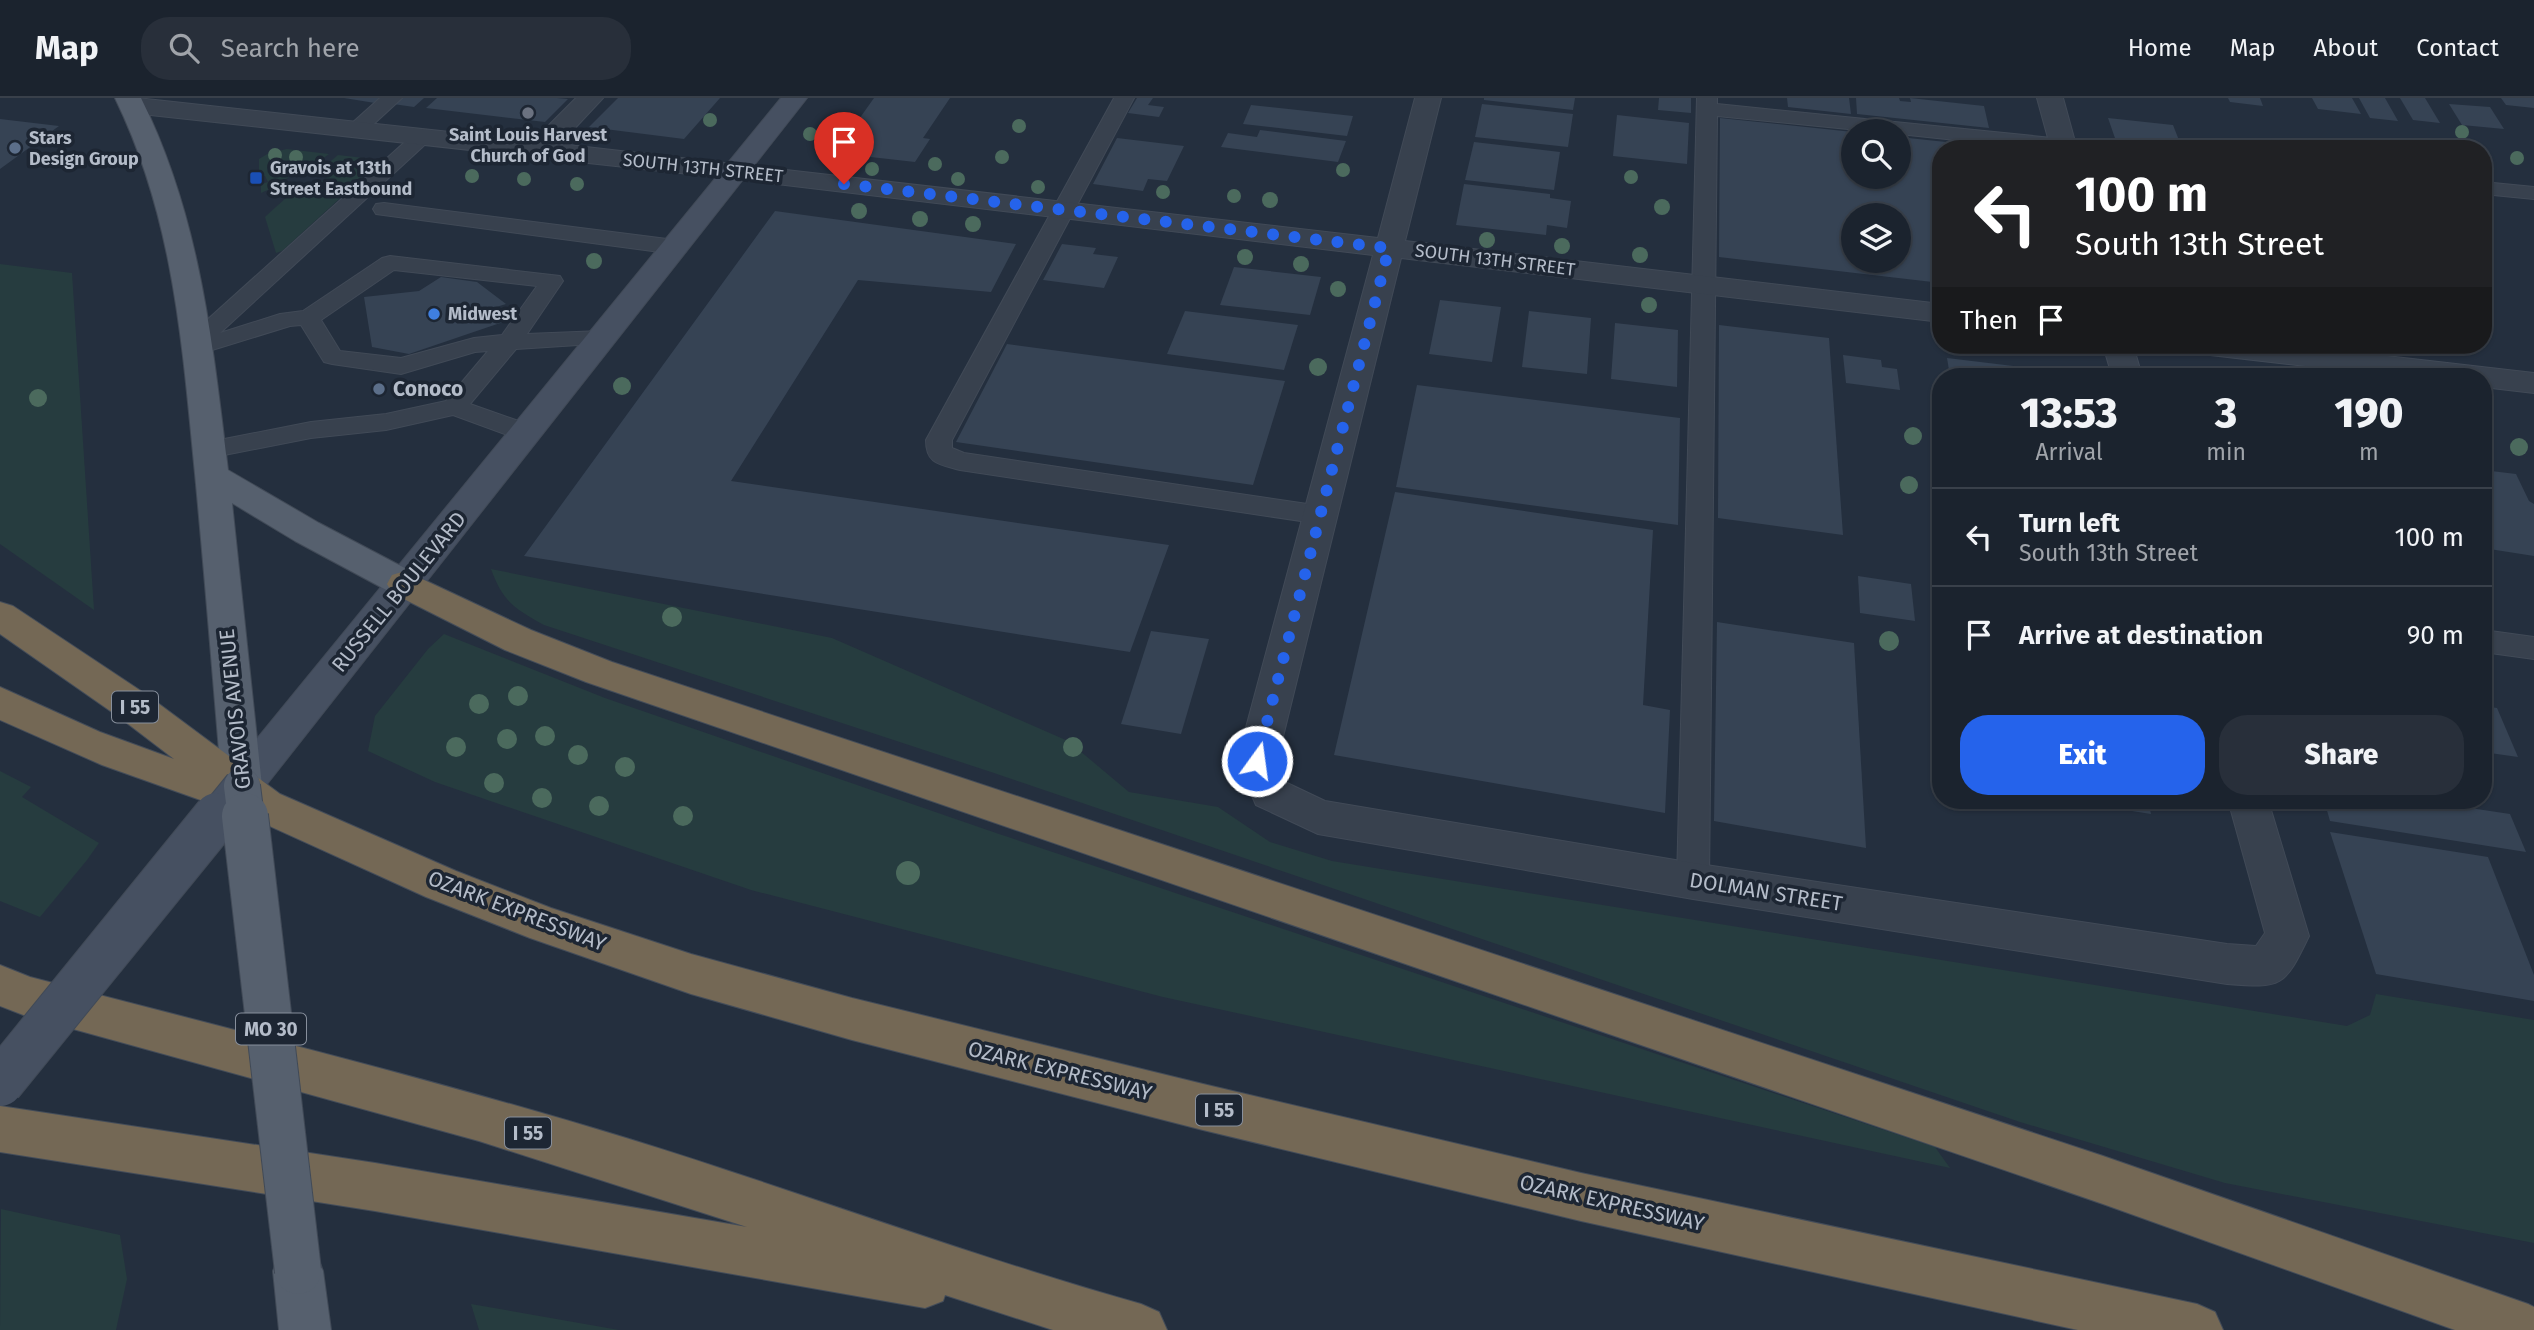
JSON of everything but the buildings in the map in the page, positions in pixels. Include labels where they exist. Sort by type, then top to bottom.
[{"type":"highway","points":[[405,584],[518,640],[599,672],[2063,1167],[2528,1330]]},
{"type":"highway","name":"OZARK EXPRESSWAY","points":[[0,616],[134,706],[254,796],[441,884],[545,925],[691,974],[852,1018],[1203,1107],[1581,1197],[2197,1330]]},
{"type":"highway","points":[[0,702],[45,727],[149,767],[254,796]]},
{"type":"highway","name":"I 55","points":[[0,985],[26,996],[438,1106],[629,1163],[1048,1305],[1141,1330]]},
{"type":"highway","points":[[0,1129],[375,1187],[1048,1305]]},
{"type":"main road","name":"RUSSELL BOULEVARD","points":[[0,1083],[254,796],[298,718],[794,98]]},
{"type":"main road","name":"GRAVOIS AVENUE","points":[[134,100],[176,217],[188,277],[232,683],[254,796],[305,1330]]},
{"type":"main road","points":[[210,463],[307,532],[405,584]]},
{"type":"street","points":[[539,150],[590,98]]},
{"type":"street","points":[[1321,515],[1428,98]]},
{"type":"street","points":[[2050,98],[2062,140]]},
{"type":"street","name":"SOUTH 13TH STREET","points":[[134,100],[539,150],[1932,312]]},
{"type":"street","points":[[2287,354],[2407,368]]},
{"type":"street","points":[[2492,378],[2534,383]]},
{"type":"street","name":"DOLMAN STREET","points":[[1321,515],[1257,761],[1270,793],[1318,817],[1693,881],[2228,964],[2267,967],[2287,936],[2251,809]]},
{"type":"lane","points":[[358,128],[392,98]]},
{"type":"lane","points":[[1124,98],[939,440],[939,453],[960,461],[1321,515]]},
{"type":"lane","points":[[1693,881],[1707,103],[2007,140]]},
{"type":"lane","points":[[195,346],[423,136]]},
{"type":"lane","points":[[2492,189],[2534,193]]},
{"type":"lane","points":[[384,209],[675,247]]},
{"type":"lane","points":[[195,346],[288,319],[308,318],[390,263],[552,281],[509,342],[454,407]]},
{"type":"lane","points":[[308,318],[332,357],[372,365],[401,366],[430,361],[474,345],[601,338]]},
{"type":"lane","points":[[210,463],[348,416],[419,407],[454,407],[527,433]]},
{"type":"lane","points":[[2492,642],[2534,648]]},
{"type":"green space","points":[[287,149],[329,154],[314,165],[294,171],[285,180],[288,186],[283,191],[272,188],[261,193],[261,184],[268,182],[265,176],[259,177],[259,159],[269,153]]},
{"type":"green space","points":[[338,155],[382,160],[282,251],[276,253],[265,217],[296,190],[323,181],[330,173],[325,166]]},
{"type":"green space","points":[[0,264],[72,273],[94,610],[0,544]]},
{"type":"green space","points":[[491,569],[832,638],[1068,741],[1129,792],[1218,807],[1270,842],[1332,861],[2347,1026],[2370,1015],[2376,994],[2534,1020],[2534,1243],[2225,1183],[2020,1122],[994,773],[544,625],[525,614],[505,597]]},
{"type":"green space","points":[[444,634],[605,698],[999,834],[1935,1147],[1950,1168],[1163,997],[751,890],[435,782],[368,751],[375,716],[428,649]]},
{"type":"green space","points":[[0,771],[31,787],[22,797],[99,843],[40,917],[0,901]]},
{"type":"green space","points":[[1,1209],[120,1235],[127,1279],[116,1330],[0,1330]]},
{"type":"green space","points":[[471,1304],[619,1330],[479,1330]]},
{"type":"place","name":"Saint Louis Harvest Church of God","points":[[528,113]]},
{"type":"place","name":"Stars Design Group","points":[[15,148]]},
{"type":"place","name":"Gravois at 13th Street Eastbound","points":[[256,178]]},
{"type":"place","name":"Midwest","points":[[434,314]]},
{"type":"place","name":"Conoco","points":[[379,389]]},
{"type":"route","points":[[844,184],[1389,248],[1257,761]]}]
